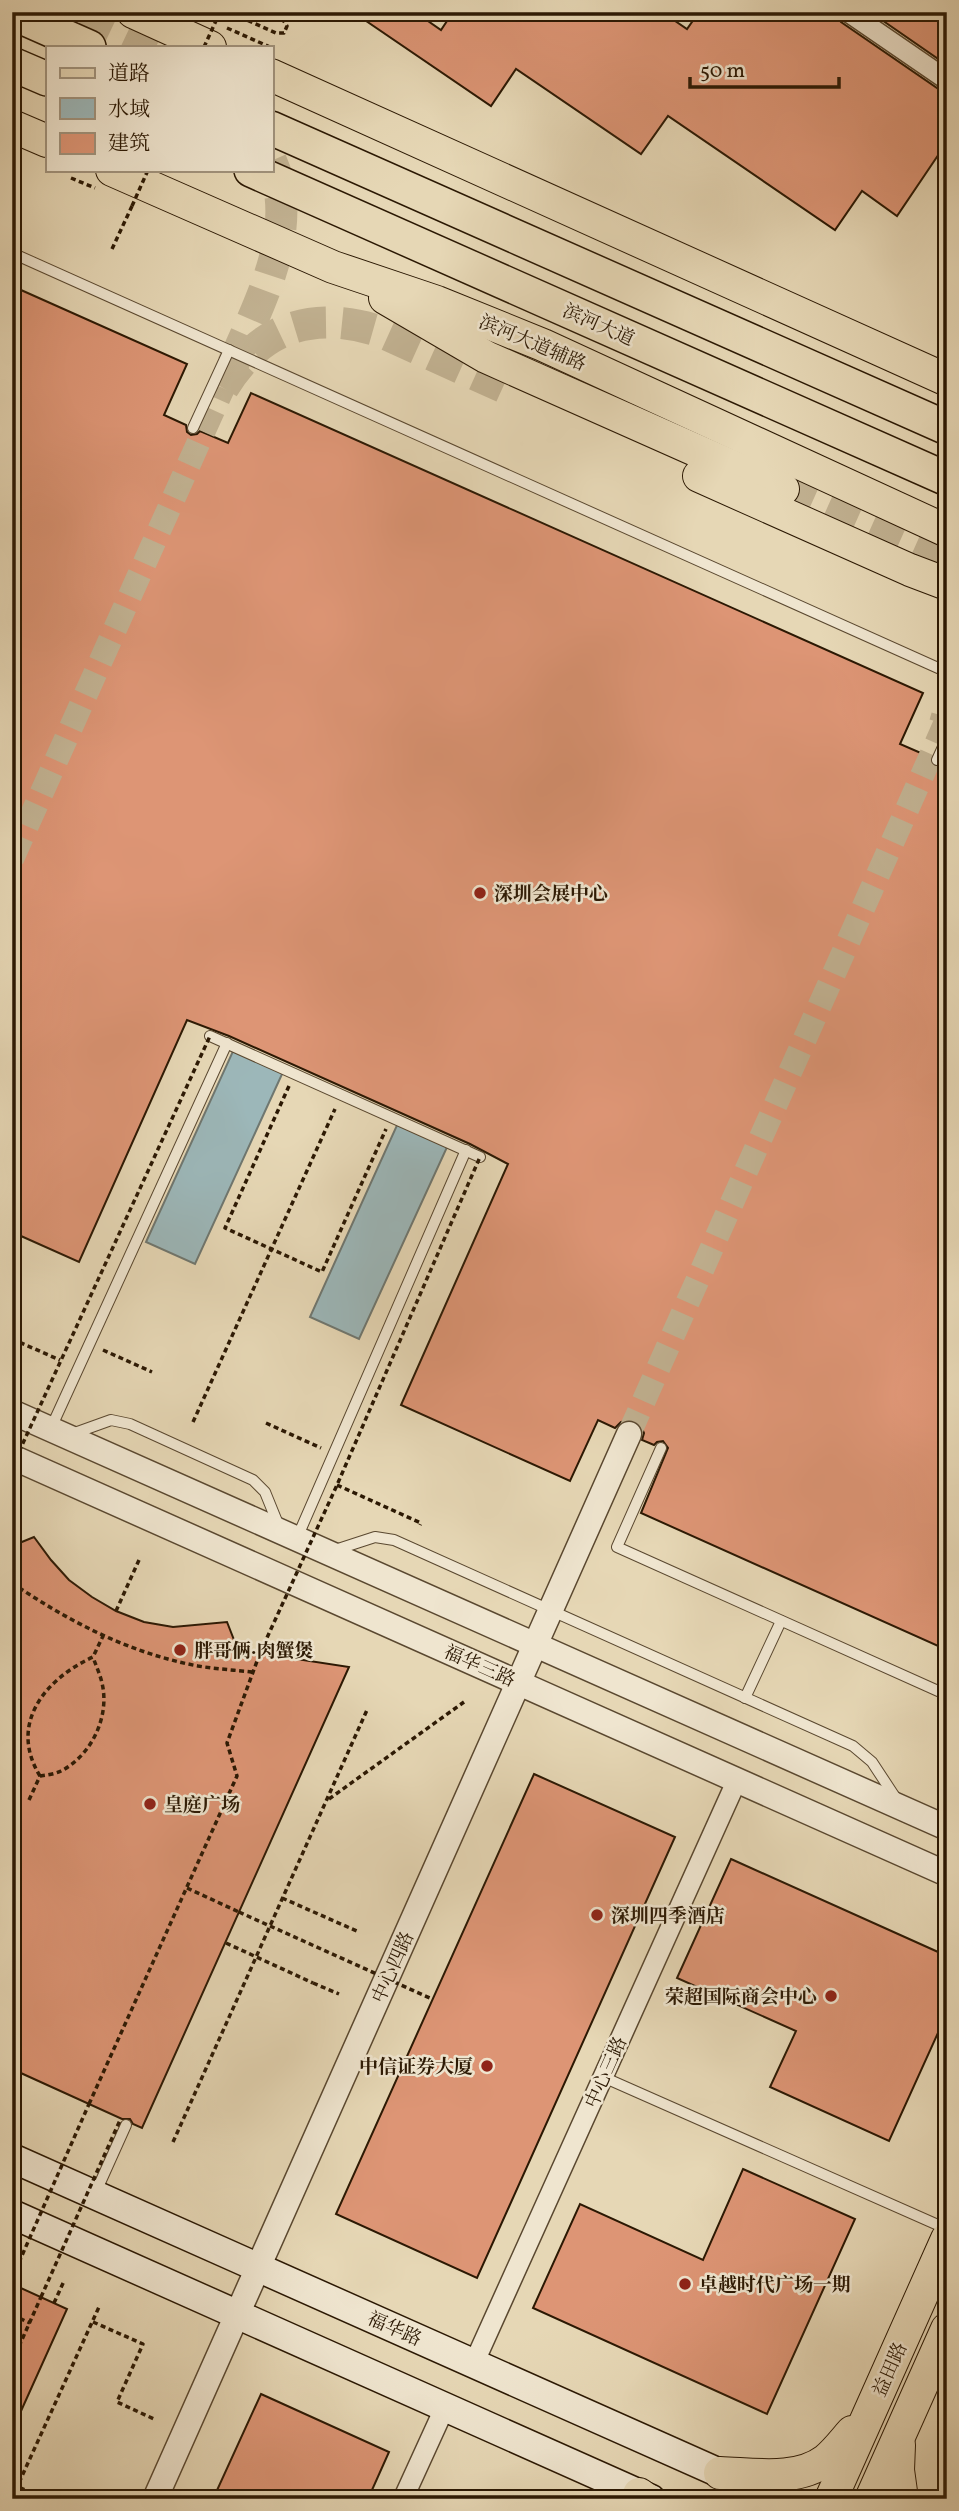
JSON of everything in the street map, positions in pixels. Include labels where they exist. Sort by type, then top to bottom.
[{"type":"highway","points":[[12,13],[87,46]]},
{"type":"highway","points":[[12,64],[46,79]]},
{"type":"highway","points":[[273,129],[947,428]]},
{"type":"highway","name":"滨河大道","points":[[256,172],[947,479]]},
{"type":"main road","points":[[133,12],[207,32]]},
{"type":"main road","points":[[273,76],[947,380]]},
{"type":"main road","points":[[12,126],[46,141]]},
{"type":"main road","name":"滨河大道辅路","points":[[117,172],[333,267],[437,302],[543,345],[947,531]]},
{"type":"main road","points":[[333,267],[486,357],[783,489]]},
{"type":"main road","points":[[503,387],[910,570],[947,584]]},
{"type":"main road","name":"福华路","points":[[12,2158],[778,2499]]},
{"type":"main road","points":[[12,2214],[645,2497]]},
{"type":"main road","name":"益田路","points":[[831,2499],[947,2239]]},
{"type":"main road","name":"益田路","points":[[871,2499],[947,2329]]},
{"type":"main road","points":[[720,2473],[781,2474],[800,2472],[817,2466],[830,2457],[870,2412]]},
{"type":"main road","points":[[902,2499],[898,2449],[903,2427]]},
{"type":"street","points":[[848,12],[947,80]]},
{"type":"street","points":[[869,12],[947,66]]},
{"type":"street","points":[[916,366],[947,359]]},
{"type":"street","points":[[18,1410],[57,1432],[947,1828]]},
{"type":"street","name":"中心四路","points":[[155,2499],[629,1434]]},
{"type":"street","name":"福华三路","points":[[12,1457],[947,1874]]},
{"type":"street","name":"中心三路","points":[[474,2363],[737,1780]]},
{"type":"street","points":[[403,2499],[445,2407]]},
{"type":"lane","points":[[12,253],[947,672]]},
{"type":"lane","points":[[193,428],[229,350]]},
{"type":"lane","points":[[937,760],[947,738]]},
{"type":"lane","points":[[210,1036],[480,1157]]},
{"type":"lane","points":[[227,1043],[57,1432],[82,1432],[111,1420],[130,1424],[253,1480],[265,1492],[276,1522],[292,1536],[466,1150]]},
{"type":"lane","points":[[661,1448],[617,1547],[947,1695]]},
{"type":"lane","points":[[322,1550],[337,1550],[365,1539],[384,1537],[550,1610],[861,1751],[872,1762],[897,1801],[914,1814]]},
{"type":"lane","points":[[745,1698],[781,1621]]},
{"type":"lane","points":[[603,2077],[947,2229]]},
{"type":"lane","points":[[95,2194],[124,2122]]},
{"type":"path","points":[[204,46],[220,12]]},
{"type":"path","points":[[240,17],[275,33],[284,33],[287,26],[284,20],[266,12]]},
{"type":"path","points":[[207,32],[266,46]]},
{"type":"path","points":[[113,249],[147,172]]},
{"type":"path","points":[[12,1467],[210,1036]]},
{"type":"path","points":[[287,1090],[225,1228],[322,1272],[384,1133]]},
{"type":"path","points":[[193,1422],[334,1111]]},
{"type":"path","points":[[12,2278],[237,1776],[227,1743],[252,1672],[480,1157]]},
{"type":"path","points":[[12,1339],[60,1360]]},
{"type":"path","points":[[104,1351],[152,1372]]},
{"type":"path","points":[[266,1423],[314,1444]]},
{"type":"path","points":[[337,1485],[421,1524]]},
{"type":"path","points":[[116,1611],[139,1560]]},
{"type":"path","points":[[12,1583],[55,1612],[142,1652],[199,1666],[252,1672]]},
{"type":"path","points":[[40,1776],[30,1759],[30,1722],[44,1690],[70,1668],[93,1657],[103,1636]]},
{"type":"path","points":[[40,1776],[59,1773],[76,1762],[90,1746],[102,1718],[103,1685],[93,1657]]},
{"type":"path","points":[[326,1801],[464,1702]]},
{"type":"path","points":[[173,2142],[367,1710]]},
{"type":"path","points":[[29,1800],[40,1776]]},
{"type":"path","points":[[187,1888],[432,1999]]},
{"type":"path","points":[[282,1898],[359,1933]]},
{"type":"path","points":[[226,1943],[338,1994]]},
{"type":"path","points":[[12,2362],[124,2122]]},
{"type":"path","points":[[54,2303],[64,2281]]},
{"type":"path","points":[[12,2498],[99,2307]]},
{"type":"path","points":[[12,2315],[30,2323]]},
{"type":"path","points":[[92,2322],[143,2344],[117,2402],[154,2419]]},
{"type":"path","points":[[12,2484],[45,2499]]},
{"type":"water","points":[[234,1049],[283,1072],[195,1264],[146,1242]]},
{"type":"water","points":[[398,1123],[448,1145],[359,1339],[310,1317]]},
{"type":"building","points":[[353,12],[415,12],[441,30],[453,12],[662,12],[687,29],[699,12],[833,12],[841,22],[940,90],[947,92],[947,142],[897,216],[862,191],[835,230],[668,116],[641,154],[516,69],[491,106]]},
{"type":"building","points":[[883,12],[947,12],[947,65],[879,18]]},
{"type":"building","name":"深圳会展中心","points":[[12,286],[187,364],[164,415],[186,425],[187,432],[191,435],[200,431],[228,443],[251,393],[923,693],[900,744],[930,757],[931,764],[935,767],[944,763],[947,765],[947,1650],[641,1513],[668,1448],[663,1441],[654,1445],[642,1440],[644,1433],[634,1420],[621,1422],[615,1428],[598,1420],[570,1481],[401,1405],[508,1164],[470,1144],[229,1036],[187,1020],[79,1262],[12,1232]]},
{"type":"building","name":"皇庭广场","points":[[34,1537],[69,1580],[116,1611],[144,1622],[173,1627],[227,1622],[238,1650],[349,1667],[142,2128],[133,2124],[130,2119],[122,2119],[12,2069],[12,1546]]},
{"type":"building","name":"中信证券大厦","points":[[534,1774],[675,1837],[477,2278],[336,2214]]},
{"type":"building","name":"荣超国际商会中心","points":[[731,1859],[947,1956],[947,2013],[889,2141],[770,2087],[796,2031],[677,1978]]},
{"type":"building","name":"卓越时代广场一期","points":[[743,2169],[855,2219],[767,2414],[533,2308],[580,2204],[703,2260]]},
{"type":"building","points":[[12,2284],[67,2309],[12,2431]]},
{"type":"building","points":[[261,2394],[389,2452],[368,2499],[213,2499]]},
{"type":"tunnel","points":[[84,12],[156,46]]},
{"type":"tunnel","points":[[233,364],[264,291],[279,239],[279,186],[273,167]]},
{"type":"tunnel","points":[[223,388],[254,350],[271,338],[290,329],[332,322],[379,331],[503,387]]},
{"type":"tunnel","points":[[12,859],[223,388]]},
{"type":"tunnel","points":[[783,489],[929,554],[947,565]]},
{"type":"tunnel","points":[[945,724],[947,717]]},
{"type":"tunnel","points":[[629,1434],[945,724]]},
{"type":"place","name":"深圳会展中心","points":[[480,893]]},
{"type":"place","name":"胖哥俩·肉蟹煲","points":[[180,1650]]},
{"type":"place","name":"皇庭广场","points":[[150,1804]]},
{"type":"place","name":"深圳四季酒店","points":[[597,1915]]},
{"type":"place","name":"荣超国际商会中心","points":[[831,1996]]},
{"type":"place","name":"中信证券大厦","points":[[487,2066]]},
{"type":"place","name":"卓越时代广场一期","points":[[685,2284]]}]
